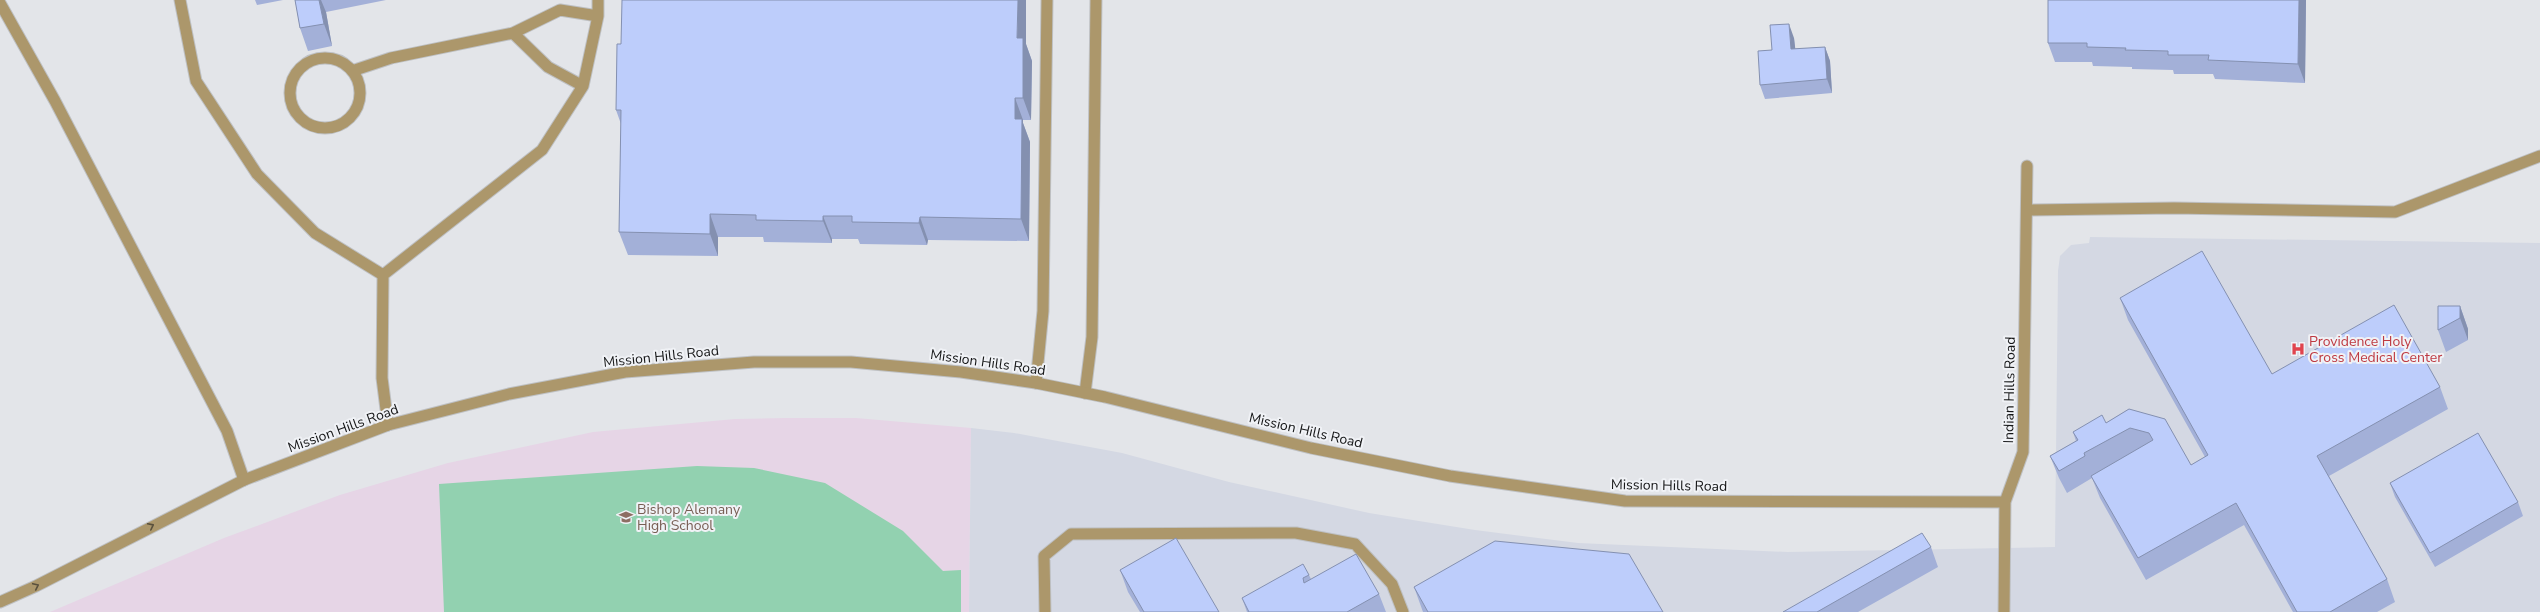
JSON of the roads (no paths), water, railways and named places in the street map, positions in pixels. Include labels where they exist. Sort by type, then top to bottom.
[{"type":"street","points":[[180,0],[196,81],[257,174],[315,233],[383,275]]},
{"type":"street","points":[[383,275],[542,150],[583,86],[598,16],[598,0]]},
{"type":"street","points":[[1036,383],[1043,311],[1047,0]]},
{"type":"street","points":[[1085,393],[1092,337],[1096,0]]},
{"type":"street","points":[[0,3],[55,101],[227,431],[244,480]]},
{"type":"street","points":[[352,70],[360,92],[354,113],[346,121],[336,126],[313,126],[304,120],[296,111],[291,100],[291,88],[294,77],[310,61],[321,58],[333,59],[352,70],[391,58],[513,34],[560,10],[598,16]]},
{"type":"street","points":[[513,34],[548,67],[583,86]]},
{"type":"street","points":[[2027,210],[2174,208],[2395,212],[2540,156]]},
{"type":"street","name":"Indian Hills Road","points":[[2004,612],[2005,502],[2023,452],[2027,166]]},
{"type":"street","points":[[383,275],[382,378],[388,425]]},
{"type":"street","name":"Mission Hills Road","points":[[0,602],[36,586],[244,480],[388,425],[509,394],[626,372],[754,362],[851,362],[961,372],[1036,383],[1085,393],[1311,448],[1450,476],[1625,501],[2005,502]]},
{"type":"street","points":[[1045,612],[1044,556],[1071,534],[1288,533],[1355,544],[1392,584],[1403,612]]},
{"type":"place","name":"Providence Holy Cross Medical Center","points":[[2298,349]]},
{"type":"place","name":"Bishop Alemany High School","points":[[626,517]]}]
